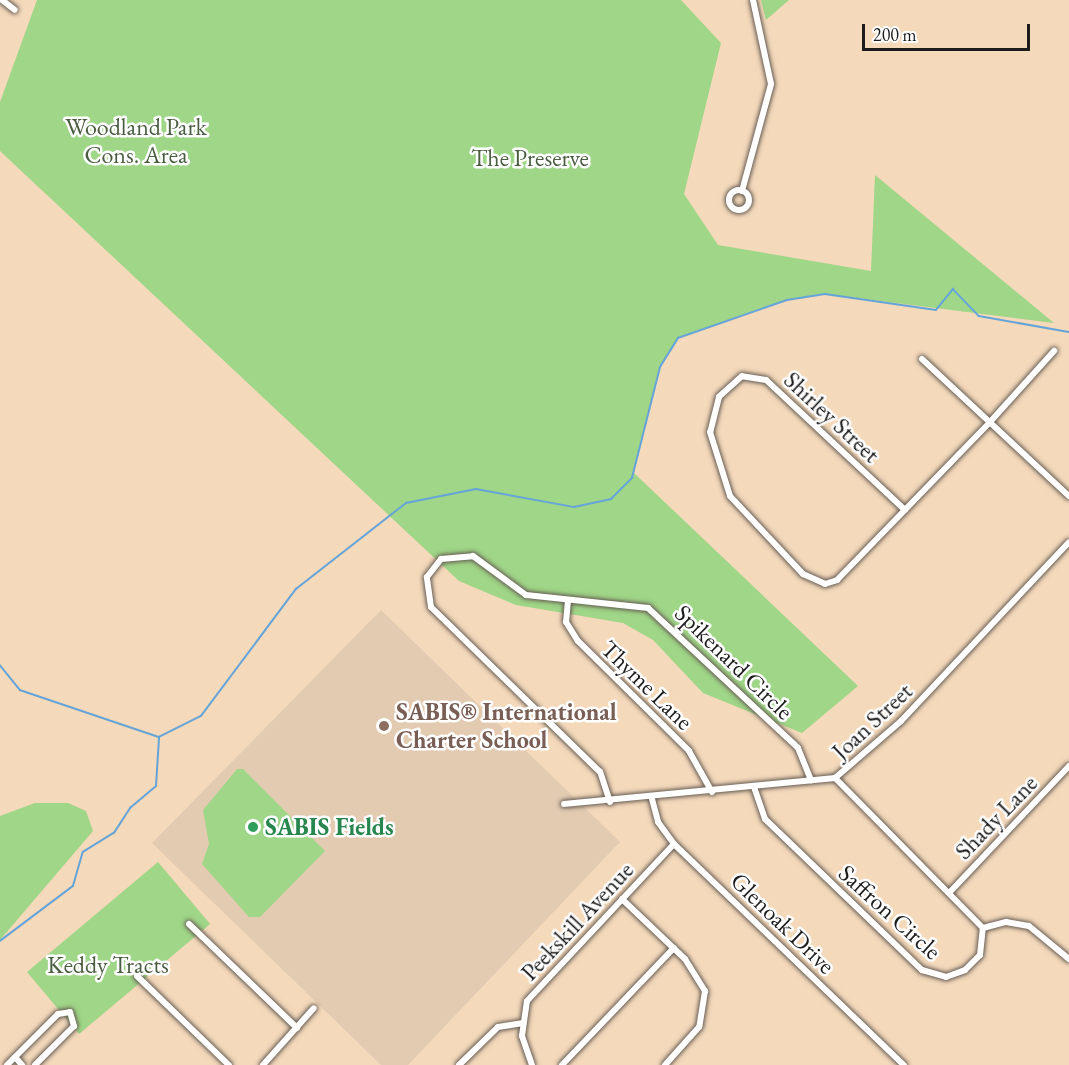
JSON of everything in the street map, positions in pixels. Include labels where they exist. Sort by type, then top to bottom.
[{"type":"street","points":[[2,0],[15,10]]},
{"type":"street","points":[[742,191],[771,84],[753,0]]},
{"type":"street","name":"Shirley Street","points":[[905,510],[766,380],[741,376],[719,397],[711,432],[730,496],[749,522],[813,582],[837,580],[905,510],[990,422],[1054,351]]},
{"type":"street","points":[[922,359],[1069,496]]},
{"type":"street","name":"Joan Street","points":[[564,804],[652,799],[835,778],[901,720],[1069,542]]},
{"type":"street","name":"Spikenard Circle","points":[[610,802],[600,772],[431,606],[427,577],[441,559],[462,553],[526,595],[630,604],[661,616],[798,748],[811,781]]},
{"type":"street","name":"Thyme Lane","points":[[568,600],[566,622],[578,640],[689,751],[712,792]]},
{"type":"street","name":"Shady Lane","points":[[950,892],[1069,766]]},
{"type":"street","points":[[835,778],[983,928],[1006,922],[1029,926],[1069,959]]},
{"type":"street","name":"Saffron Circle","points":[[754,788],[765,819],[922,970],[946,977],[965,970],[980,955],[983,928]]},
{"type":"street","name":"Glenoak Drive","points":[[652,799],[658,822],[674,844],[904,1065]]},
{"type":"street","name":"Peekskill Avenue","points":[[522,1023],[535,989],[674,844]]},
{"type":"street","points":[[622,899],[674,948],[699,978],[705,1002],[699,1027],[665,1065]]},
{"type":"street","points":[[189,924],[297,1028]]},
{"type":"street","points":[[562,1065],[674,948]]},
{"type":"street","points":[[137,976],[230,1065]]},
{"type":"street","points":[[263,1065],[314,1008]]},
{"type":"street","points":[[7,1065],[58,1014],[70,1012],[74,1026],[35,1065]]},
{"type":"street","points":[[459,1065],[498,1027],[522,1023],[532,1065]]},
{"type":"street","points":[[15,1057],[22,1065]]},
{"type":"shaded area","name":"SABIS® International Charter School","points":[[381,610],[620,842],[408,1065],[381,1065],[152,843]]},
{"type":"green space","points":[[37,0],[681,0],[721,43],[684,194],[718,245],[871,271],[875,175],[1054,323],[825,294],[787,300],[678,338],[660,367],[634,473],[858,686],[802,733],[703,693],[653,640],[623,623],[516,605],[459,581],[0,151],[0,102]]},
{"type":"green space","points":[[761,0],[789,0],[766,20]]},
{"type":"green space","name":"SABIS Fields","points":[[237,769],[243,769],[325,851],[260,917],[249,917],[202,864],[209,844],[203,810]]},
{"type":"green space","points":[[35,803],[68,803],[86,811],[93,831],[0,940],[0,816]]},
{"type":"green space","name":"Keddy Tracts","points":[[158,862],[210,924],[79,1034],[27,972]]},
{"type":"waterway","points":[[0,665],[20,690],[159,737],[201,716],[296,589],[406,503],[476,489],[574,507],[611,499],[632,478],[660,367],[678,338],[787,300],[825,294],[936,310],[953,289],[979,316],[1069,332]]},
{"type":"waterway","points":[[0,941],[73,886],[83,852],[114,833],[130,808],[156,786],[159,738]]},
{"type":"place","name":"SABIS® International Charter School","points":[[384,726]]},
{"type":"place","name":"SABIS Fields","points":[[253,827]]},
{"type":"park label","name":"Woodland Park Cons. Area","points":[[136,141]]},
{"type":"park label","name":"The Preserve","points":[[530,158]]}]
